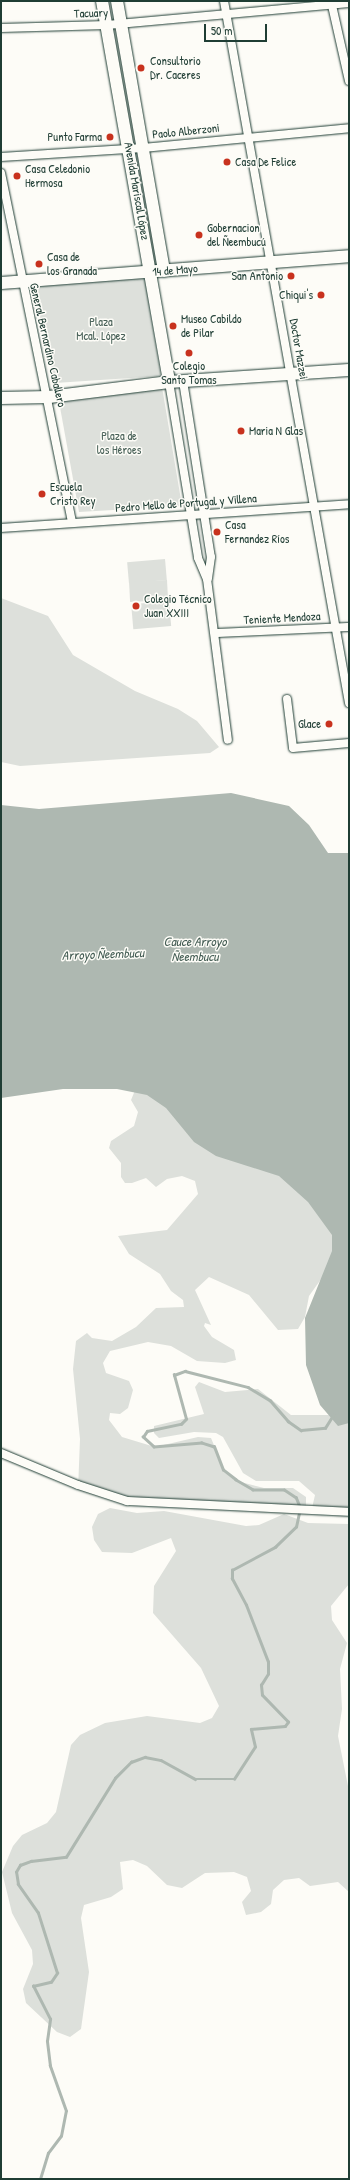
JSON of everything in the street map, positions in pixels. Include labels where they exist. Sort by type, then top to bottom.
[{"type":"main road","name":"Avenida Mariscal López","points":[[102,1],[130,149],[169,382]]},
{"type":"main road","name":"Avenida Mariscal López","points":[[117,1],[164,271]]},
{"type":"main road","name":"14 de Mayo","points":[[1,283],[349,256]]},
{"type":"main road","points":[[1,398],[49,397],[169,382],[349,370]]},
{"type":"street","name":"Doctor Mazzei","points":[[224,1],[349,702]]},
{"type":"street","name":"Tacuary","points":[[1,28],[121,24],[331,3],[349,3]]},
{"type":"street","points":[[331,3],[349,81]]},
{"type":"street","name":"Paolo Alberzoni","points":[[1,157],[142,148],[349,128]]},
{"type":"street","name":"General Bernardino Caballero","points":[[1,173],[22,282],[49,397],[72,523]]},
{"type":"street","points":[[183,381],[211,557],[208,579],[216,633],[228,740]]},
{"type":"street","points":[[169,382],[198,558],[208,579]]},
{"type":"street","name":"Pedro Mello de Portugal y Villena","points":[[1,528],[349,504]]},
{"type":"street","name":"Teniente Mendoza","points":[[216,633],[349,627]]},
{"type":"street","points":[[287,699],[293,748],[349,743]]},
{"type":"street","points":[[1,1453],[95,1492],[126,1501],[349,1512]]},
{"type":"green space","name":"Plaza Mcal. López","points":[[144,274],[161,376],[55,383],[33,285]]},
{"type":"green space","name":"Plaza de los Héroes","points":[[162,387],[182,506],[79,512],[58,396]]},
{"type":"green space","points":[[165,559],[167,580],[129,583],[127,562]]},
{"type":"green space","points":[[167,580],[168,600],[130,602],[129,582]]},
{"type":"green space","points":[[1,598],[48,616],[73,655],[135,691],[178,709],[197,721],[219,747],[210,753],[20,766],[1,762]]},
{"type":"green space","points":[[169,601],[171,626],[133,629],[131,604]]},
{"type":"green space","points":[[136,1088],[279,1162],[338,1236],[324,1275],[309,1296],[305,1317],[298,1329],[278,1330],[249,1295],[209,1277],[195,1290],[211,1325],[205,1323],[204,1326],[212,1337],[234,1350],[236,1360],[225,1363],[197,1361],[171,1346],[148,1342],[110,1351],[103,1363],[106,1373],[129,1381],[133,1390],[128,1408],[120,1414],[110,1413],[109,1420],[122,1437],[155,1447],[198,1437],[211,1438],[224,1469],[237,1481],[264,1488],[293,1488],[306,1497],[306,1508],[105,1497],[78,1490],[80,1439],[73,1369],[76,1341],[87,1333],[92,1338],[112,1341],[136,1327],[156,1308],[184,1307],[183,1300],[171,1291],[160,1274],[129,1254],[118,1236],[167,1230],[198,1194],[195,1181],[182,1176],[167,1179],[156,1187],[146,1178],[132,1183],[125,1183],[121,1177],[121,1163],[109,1148],[111,1141],[134,1126],[138,1112],[131,1100]]},
{"type":"green space","points":[[199,1382],[225,1392],[258,1389],[291,1415],[349,1415],[349,1509],[312,1508],[315,1495],[299,1481],[256,1481],[243,1473],[223,1437],[216,1433],[194,1432],[159,1438],[154,1433],[154,1426],[204,1414],[195,1387]]},
{"type":"green space","points":[[110,1508],[137,1513],[164,1511],[246,1526],[259,1525],[284,1514],[308,1523],[349,1524],[349,1584],[331,1606],[332,1620],[347,1643],[340,1669],[342,1709],[338,1736],[349,1791],[349,1892],[338,1882],[310,1886],[299,1878],[284,1880],[273,1890],[271,1904],[261,1912],[246,1915],[242,1902],[251,1891],[247,1877],[234,1872],[205,1873],[182,1888],[167,1885],[147,1866],[133,1860],[120,1862],[123,1889],[111,1897],[84,1905],[81,1918],[89,1972],[81,2029],[70,2037],[57,2032],[26,2003],[23,1989],[33,1964],[32,1950],[12,1913],[2,1872],[13,1846],[22,1835],[47,1823],[56,1812],[71,1745],[80,1735],[105,1723],[147,1716],[200,1723],[212,1718],[219,1706],[201,1668],[153,1613],[154,1586],[176,1551],[171,1538],[132,1553],[102,1552],[94,1540],[92,1527],[98,1514]]},
{"type":"water","name":"Cauce Arroyo Ñeembucu","points":[[231,793],[289,806],[309,825],[328,853],[349,853],[349,1423],[338,1426],[320,1405],[306,1365],[305,1318],[332,1251],[332,1235],[308,1202],[279,1176],[216,1156],[194,1142],[166,1108],[147,1095],[117,1089],[63,1089],[1,1098],[1,805],[39,809]]},
{"type":"waterway","points":[[40,2179],[48,2153],[61,2136],[66,2111],[50,2066],[47,2041],[50,2019],[33,1986],[51,1982],[57,1973],[38,1913],[18,1884],[16,1872],[20,1865],[31,1861],[66,1857],[115,1778],[131,1762],[145,1757],[161,1760],[195,1779],[234,1779],[255,1747],[251,1729],[285,1726],[288,1722],[262,1695],[261,1685],[268,1674],[268,1662],[246,1605],[232,1579],[232,1570],[275,1547],[296,1527],[300,1508],[296,1498],[284,1490],[253,1490],[236,1480],[223,1470],[214,1447],[202,1443],[154,1447],[143,1437],[147,1431],[181,1424],[186,1419],[174,1375],[185,1371],[248,1387],[270,1400],[288,1421],[301,1430],[325,1428],[333,1415]]},
{"type":"place","name":"Consultorio Dr. Caceres","points":[[141,68]]},
{"type":"place","name":"Punto Farma","points":[[110,137]]},
{"type":"place","name":"Casa De Felice","points":[[227,162]]},
{"type":"place","name":"Casa Celedonio Hermosa","points":[[17,176]]},
{"type":"place","name":"Gobernacion del Ñeembucú","points":[[199,235]]},
{"type":"place","name":"Casa de los Granada","points":[[39,264]]},
{"type":"place","name":"San Antonio","points":[[291,276]]},
{"type":"place","name":"Chiqui's","points":[[321,295]]},
{"type":"place","name":"Museo Cabildo de Pilar","points":[[173,326]]},
{"type":"place","name":"Colegio Santo Tomas","points":[[189,353]]},
{"type":"place","name":"Maria N Glas","points":[[241,431]]},
{"type":"place","name":"Escuela Cristo Rey","points":[[42,494]]},
{"type":"place","name":"Casa Fernandez Ríos","points":[[217,532]]},
{"type":"place","name":"Colegio Técnico Juan XXIII","points":[[136,606]]},
{"type":"place","name":"Glace","points":[[329,724]]},
{"type":"water label","name":"Arroyo Ñeembucu","points":[[103,954]]}]
